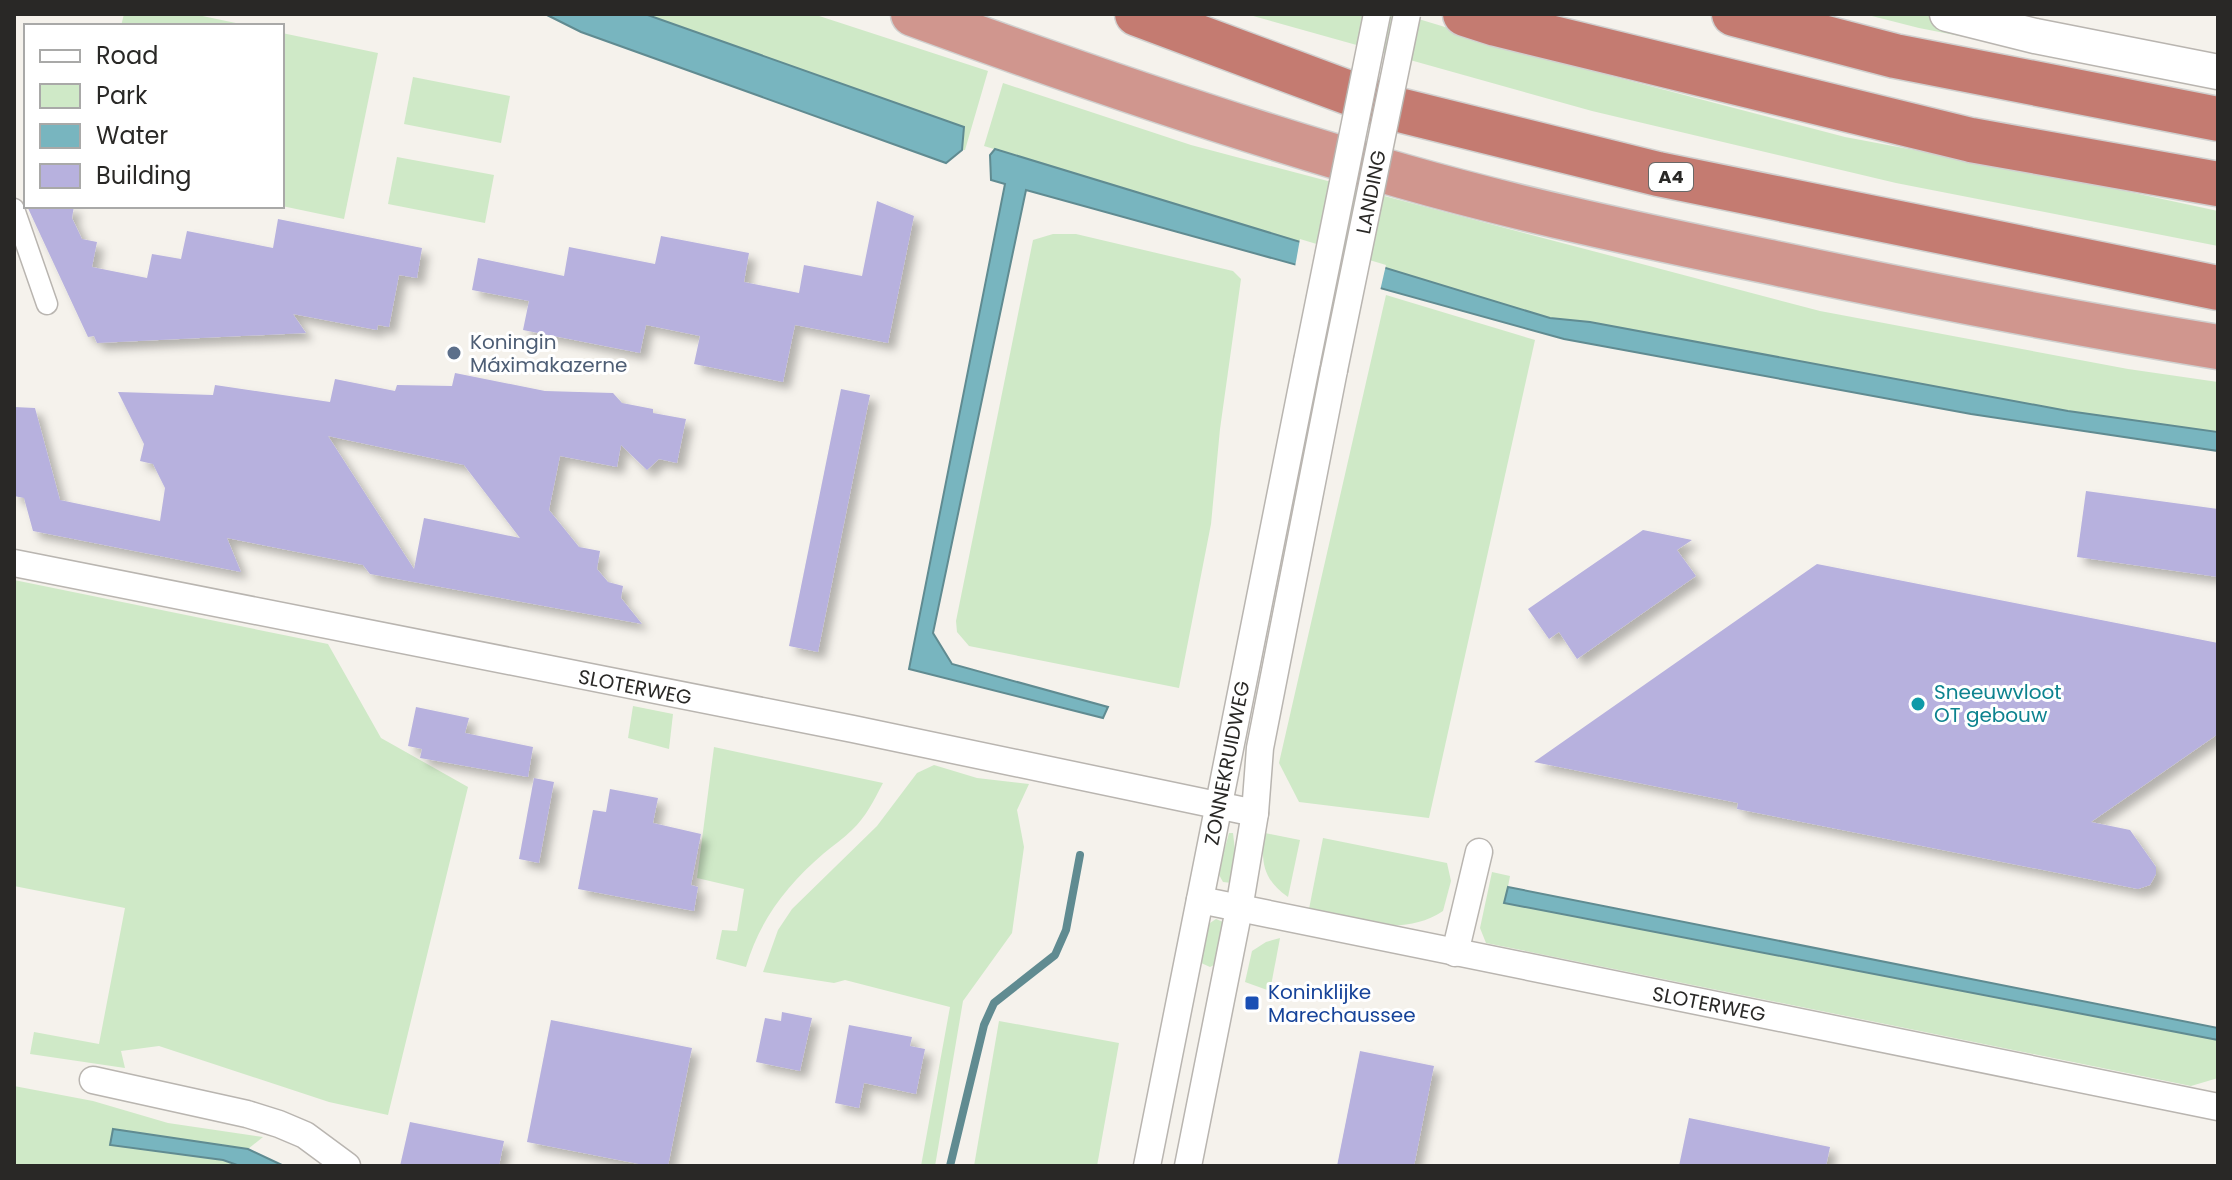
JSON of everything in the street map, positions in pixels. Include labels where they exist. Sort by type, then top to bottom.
[{"type":"highway","points":[[913,14],[1122,88],[1406,177],[1655,238],[1822,273],[2084,325],[2218,347]]},
{"type":"highway","name":"A4","points":[[1137,14],[1402,111],[1658,174],[2218,288]]},
{"type":"highway","points":[[1465,14],[1971,140],[2218,184]]},
{"type":"highway","points":[[1734,14],[1895,56],[2218,119]]},
{"type":"street","name":"LANDING","points":[[1307,361],[1377,14]]},
{"type":"street","name":"LANDING","points":[[1334,370],[1407,14]]},
{"type":"street","points":[[1947,14],[2035,36],[2218,72]]},
{"type":"street","points":[[14,209],[47,304]]},
{"type":"street","name":"ZONNEKRUIDWEG","points":[[1147,1166],[1307,361]]},
{"type":"street","name":"ZONNEKRUIDWEG","points":[[1188,1166],[1239,909],[1255,813],[1260,748],[1334,370]]},
{"type":"street","name":"SLOTERWEG","points":[[14,563],[853,729],[1255,813]]},
{"type":"street","points":[[1455,953],[1479,852]]},
{"type":"street","name":"SLOTERWEG","points":[[1200,900],[2218,1107]]},
{"type":"street","points":[[93,1080],[279,1124],[305,1135],[347,1166]]},
{"type":"green space","points":[[124,14],[193,14],[240,24],[122,24]]},
{"type":"green space","points":[[645,14],[813,14],[988,71],[965,150],[962,150],[964,127]]},
{"type":"green space","points":[[1246,14],[1402,14],[1577,67],[1845,137],[2218,211],[2218,246],[1896,183],[1592,111]]},
{"type":"green space","points":[[1864,14],[1925,14],[2134,70],[1919,28]]},
{"type":"green space","points":[[284,33],[378,53],[344,219],[284,206]]},
{"type":"green space","points":[[413,77],[510,96],[501,143],[404,124]]},
{"type":"green space","points":[[1003,83],[1191,145],[1820,311],[2128,369],[2218,382],[2218,432],[2068,411],[1590,322],[1550,318],[984,146]]},
{"type":"green space","points":[[397,157],[494,175],[485,223],[388,204]]},
{"type":"green space","points":[[1053,234],[1076,234],[1233,271],[1241,279],[1220,429],[1211,524],[1179,688],[969,646],[957,632],[956,621],[1033,240]]},
{"type":"green space","points":[[1386,295],[1535,340],[1429,818],[1299,802],[1279,763]]},
{"type":"green space","points":[[14,580],[328,644],[381,738],[468,787],[388,1115],[329,1102],[159,1046],[121,1051],[125,1068],[30,1054],[34,1032],[99,1044],[125,908],[14,886]]},
{"type":"green space","points":[[633,706],[673,714],[669,749],[628,738]]},
{"type":"green space","points":[[714,747],[883,783],[857,825],[786,891],[758,934],[746,967],[716,959],[722,930],[737,931],[744,889],[697,878]]},
{"type":"green space","points":[[934,765],[977,778],[1029,784],[1017,810],[1024,847],[1012,933],[963,1001],[935,1166],[921,1166],[950,1007],[845,980],[834,983],[763,972],[778,930],[792,909],[877,826],[917,773]]},
{"type":"green space","points":[[1229,833],[1233,833],[1238,876],[1232,883],[1223,882],[1218,873]]},
{"type":"green space","points":[[1265,833],[1300,840],[1288,897],[1273,884],[1265,869]]},
{"type":"green space","points":[[1323,838],[1447,863],[1451,881],[1443,911],[1411,924],[1394,925],[1309,909]]},
{"type":"green space","points":[[1492,872],[1510,876],[1505,903],[2218,1040],[2218,1078],[2191,1086],[1486,943],[1480,928]]},
{"type":"green space","points":[[1216,919],[1227,928],[1218,963],[1210,967],[1199,962],[1207,925]]},
{"type":"green space","points":[[1280,938],[1270,991],[1245,982],[1252,951]]},
{"type":"green space","points":[[999,1021],[1119,1043],[1097,1166],[974,1166]]},
{"type":"green space","points":[[14,1086],[93,1101],[168,1123],[263,1137],[248,1149],[114,1129],[240,1166],[14,1166]]},
{"type":"water","points":[[545,14],[645,14],[964,127],[962,150],[946,163],[581,32]]},
{"type":"water","points":[[995,149],[1550,318],[1590,322],[2068,411],[2218,432],[2218,451],[1971,414],[1564,339],[1026,190],[933,633],[952,664],[1108,707],[1103,718],[909,669],[1005,184],[991,180],[990,155]]},
{"type":"water","points":[[1508,887],[2218,1028],[2218,1040],[1504,903]]},
{"type":"water","points":[[113,1129],[248,1149],[284,1166],[240,1166],[223,1160],[110,1145]]},
{"type":"pier","points":[[1300,239],[1386,265],[1380,291],[1295,267]]},
{"type":"building","points":[[877,201],[914,216],[888,343],[795,325],[783,382],[694,364],[700,336],[646,325],[640,353],[523,330],[529,301],[472,290],[478,258],[564,276],[569,247],[655,264],[661,236],[749,253],[744,282],[799,293],[804,265],[862,276]]},
{"type":"building","points":[[28,208],[74,208],[72,218],[82,239],[97,242],[92,267],[147,278],[152,254],[181,259],[187,231],[273,248],[278,219],[422,248],[417,278],[399,275],[389,327],[378,325],[377,330],[293,314],[306,333],[97,343],[94,336],[88,337]]},
{"type":"building","points":[[455,373],[545,391],[613,393],[622,403],[686,419],[677,463],[659,459],[647,470],[621,445],[617,467],[560,456],[549,510],[579,547],[600,551],[597,569],[608,582],[623,586],[621,598],[642,624],[370,574],[363,565],[227,538],[241,572],[33,531],[24,498],[14,496],[14,407],[35,408],[60,500],[160,521],[165,488],[153,464],[140,461],[144,444],[118,392],[213,395],[215,385],[330,402],[335,379],[395,391],[397,385],[452,386]],"holes":[[[328,436],[464,465],[520,538],[424,518],[414,569]]]},
{"type":"building","points":[[841,389],[870,395],[818,652],[789,646]]},
{"type":"building","points":[[2086,491],[2218,509],[2218,577],[2077,557]]},
{"type":"building","points":[[1643,530],[1692,540],[1677,550],[1696,576],[1577,659],[1559,632],[1549,639],[1528,609]]},
{"type":"building","name":"Sneeuwvloot OT gebouw","points":[[1817,564],[2218,643],[2218,734],[2091,822],[2130,830],[2156,867],[2150,885],[2138,889],[1737,809],[1738,803],[1534,762]]},
{"type":"building","points":[[416,707],[469,718],[465,733],[533,747],[528,777],[420,758],[422,749],[408,746]]},
{"type":"building","points":[[534,778],[554,782],[539,863],[519,859]]},
{"type":"building","points":[[610,789],[658,798],[653,823],[701,834],[691,885],[698,887],[694,911],[578,889],[593,810],[606,812]]},
{"type":"building","points":[[782,1012],[812,1018],[800,1071],[756,1062],[765,1018],[781,1021]]},
{"type":"building","points":[[551,1020],[692,1048],[668,1166],[649,1166],[527,1142]]},
{"type":"building","points":[[849,1025],[912,1037],[910,1046],[925,1049],[916,1094],[864,1083],[859,1108],[835,1103]]},
{"type":"building","points":[[1360,1051],[1434,1066],[1414,1166],[1337,1166]]},
{"type":"building","points":[[1689,1118],[1830,1147],[1826,1166],[1679,1166]]},
{"type":"building","points":[[410,1122],[504,1141],[499,1166],[400,1166]]},
{"type":"waterway","points":[[950,1166],[984,1025],[994,1003],[1055,955],[1066,930],[1080,855]]},
{"type":"place","name":"Koningin Máximakazerne","points":[[454,353]]},
{"type":"place","name":"Sneeuwvloot OT gebouw","points":[[1918,704]]},
{"type":"place","name":"Koninklijke Marechaussee","points":[[1252,1003]]}]
